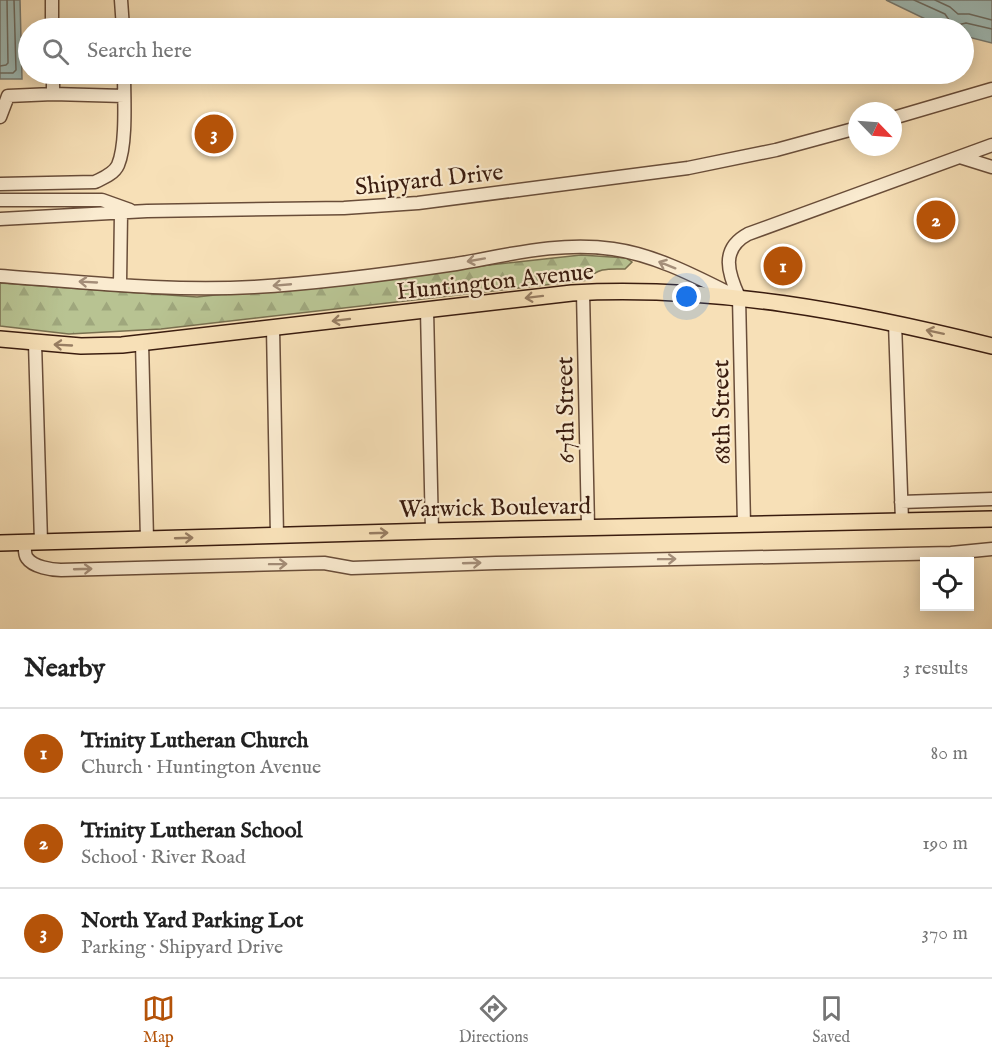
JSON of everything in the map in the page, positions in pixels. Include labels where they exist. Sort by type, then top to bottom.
[{"type":"main road","name":"Huntington Avenue","points":[[0,339],[104,347],[583,292],[639,290],[739,297],[895,324],[992,346]]},
{"type":"main road","name":"Warwick Boulevard","points":[[0,543],[992,519]]},
{"type":"street","points":[[52,0],[52,18]]},
{"type":"street","points":[[121,0],[122,18]]},
{"type":"street","points":[[53,84],[53,94]]},
{"type":"street","points":[[0,184],[94,182],[107,176],[117,167],[121,154],[124,84]]},
{"type":"street","points":[[902,115],[992,89]]},
{"type":"street","points":[[0,117],[8,96],[53,94],[124,96]]},
{"type":"street","name":"Shipyard Drive","points":[[0,219],[137,212],[344,208],[472,196],[688,168],[776,150],[848,130]]},
{"type":"street","name":"68th Street","points":[[744,525],[739,297],[730,273],[729,259],[733,247],[742,237],[992,145]]},
{"type":"street","points":[[960,157],[992,167]]},
{"type":"street","points":[[0,201],[102,200],[137,212]]},
{"type":"street","points":[[0,201],[4,205],[27,210],[64,208],[80,215]]},
{"type":"street","points":[[120,284],[121,213]]},
{"type":"street","points":[[0,276],[176,287],[254,287],[380,275],[532,250],[584,247],[610,248],[646,256],[739,297]]},
{"type":"street","name":"67th Street","points":[[583,292],[588,527]]},
{"type":"street","points":[[427,310],[432,531]]},
{"type":"street","points":[[895,324],[902,521]]},
{"type":"street","points":[[273,328],[277,536]]},
{"type":"street","points":[[35,343],[41,542]]},
{"type":"street","points":[[142,343],[147,539]]},
{"type":"street","points":[[901,502],[992,499]]},
{"type":"street","points":[[25,543],[27,558],[48,569],[61,570],[323,563],[352,568],[951,553],[992,549]]},
{"type":"green space","points":[[581,255],[626,258],[632,262],[625,269],[600,271],[588,280],[161,329],[69,334],[0,326],[0,283],[197,297]]},
{"type":"water","points":[[0,0],[20,0],[18,79],[0,79]]},
{"type":"water","points":[[886,0],[992,0],[992,43],[974,38],[974,18],[923,18]]},
{"type":"place","name":"North Yard Parking Lot","points":[[214,134]]},
{"type":"place","name":"Trinity Lutheran School","points":[[936,220]]},
{"type":"place","name":"Trinity Lutheran Church","points":[[783,266]]}]
